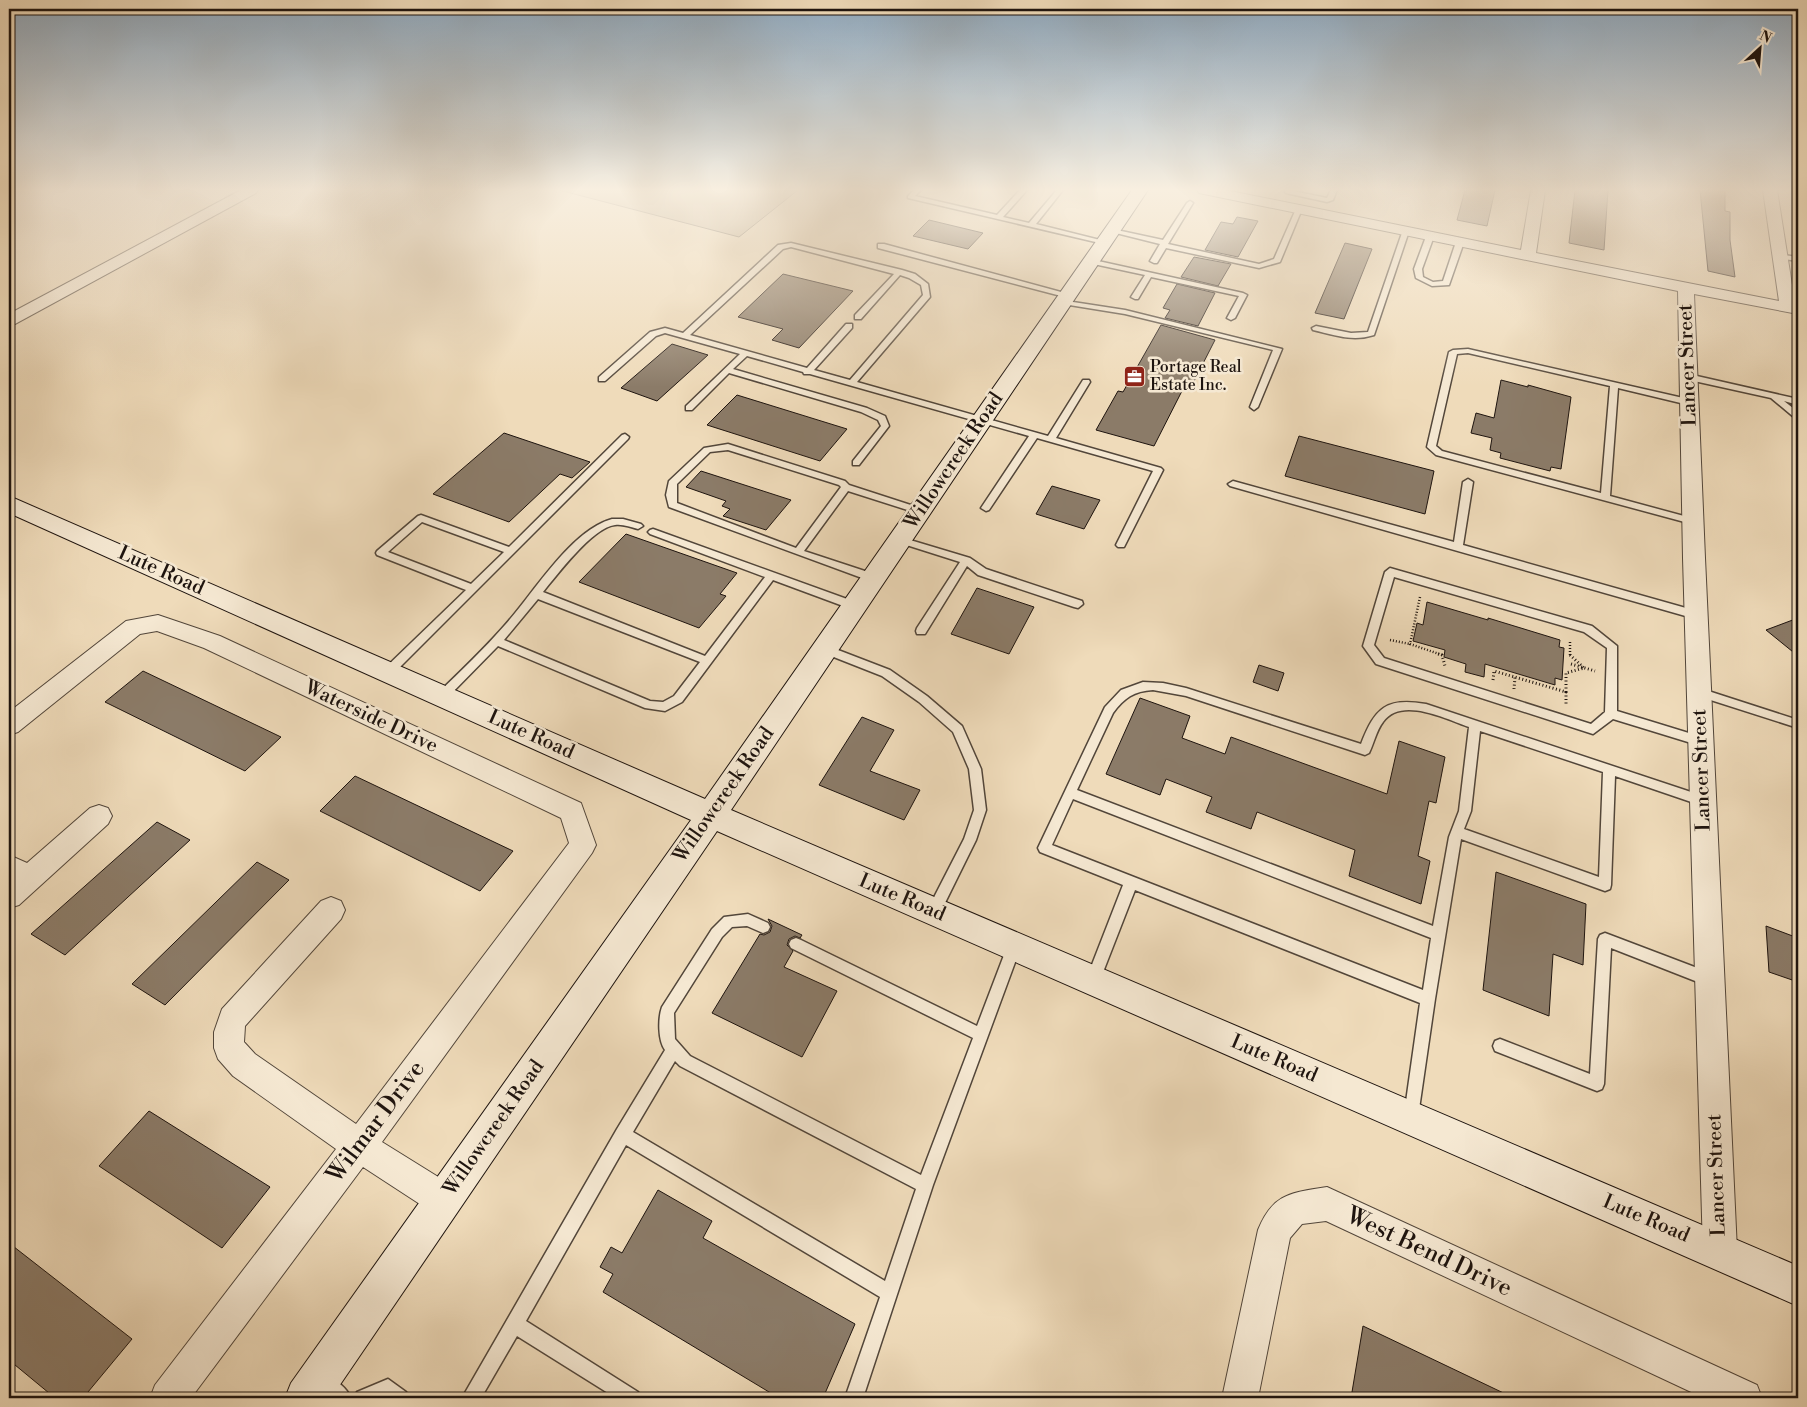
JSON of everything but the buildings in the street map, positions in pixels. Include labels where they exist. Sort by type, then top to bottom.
[{"type":"street","points":[[9,320],[129,256]]},
{"type":"street","name":"Willowcreek Road","points":[[323,1392],[444,1200],[1095,256]]},
{"type":"street","points":[[1528,256],[1793,308],[1780,256]]},
{"type":"street","name":"Lancer Street","points":[[1686,288],[1692,521],[1720,1251]]},
{"type":"street","name":"Lute Road","points":[[9,504],[711,815],[1798,1286]]},
{"type":"street","name":"Waterside Drive","points":[[9,725],[134,627],[158,623],[212,642],[572,811],[583,845]]},
{"type":"street","points":[[15,880],[100,816]]},
{"type":"street","name":"Wilmar Drive","points":[[168,1398],[359,1146],[583,845]]},
{"type":"street","points":[[331,910],[232,1019],[229,1032],[229,1048],[244,1065],[359,1146],[444,1200]]},
{"type":"street","name":"West Bend Drive","points":[[1240,1398],[1275,1230],[1293,1209],[1327,1204],[1744,1398]]},
{"type":"lane","points":[[684,336],[772,256]]},
{"type":"lane","points":[[834,256],[912,276],[924,284],[927,295],[839,389]]},
{"type":"lane","points":[[915,256],[1066,298],[1094,308],[1125,312],[1278,349],[1254,407]]},
{"type":"lane","points":[[1119,256],[1149,274],[1243,295],[1231,318]]},
{"type":"lane","points":[[1154,261],[1157,256]]},
{"type":"lane","points":[[1214,256],[1259,266],[1277,260],[1279,256]]},
{"type":"lane","points":[[1316,328],[1348,335],[1365,336],[1371,332],[1397,256]]},
{"type":"lane","points":[[1423,256],[1418,269],[1420,278],[1432,284],[1446,283],[1455,256]]},
{"type":"lane","points":[[1780,256],[1798,259]]},
{"type":"lane","points":[[858,316],[899,272]]},
{"type":"lane","points":[[1135,297],[1149,274]]},
{"type":"lane","points":[[807,372],[848,326]]},
{"type":"lane","points":[[602,379],[652,334],[665,330],[807,372],[839,389],[864,410],[882,418],[885,426],[856,463]]},
{"type":"lane","points":[[1689,402],[1468,350],[1453,352],[1432,447],[1439,453],[1692,521]]},
{"type":"lane","points":[[689,408],[744,354]]},
{"type":"lane","points":[[728,370],[839,389],[983,419],[1158,470],[1121,545]]},
{"type":"lane","points":[[1688,377],[1798,402]]},
{"type":"lane","points":[[1051,439],[1086,382]]},
{"type":"lane","points":[[1604,498],[1614,384]]},
{"type":"lane","points":[[1769,396],[1798,416]]},
{"type":"lane","points":[[986,508],[1035,434]]},
{"type":"lane","points":[[388,672],[624,437]]},
{"type":"lane","points":[[873,578],[672,505],[670,495],[672,483],[707,450],[728,447],[920,510]]},
{"type":"lane","points":[[1458,547],[1468,482]]},
{"type":"lane","points":[[1232,484],[1696,615]]},
{"type":"lane","points":[[798,552],[846,487]]},
{"type":"lane","points":[[472,588],[381,552],[421,518],[510,551]]},
{"type":"lane","points":[[442,696],[496,641],[591,533],[610,522],[627,522],[638,526]]},
{"type":"lane","points":[[653,532],[854,606]]},
{"type":"lane","points":[[900,540],[966,560],[982,572],[1078,604]]},
{"type":"lane","points":[[921,631],[966,560]]},
{"type":"lane","points":[[1390,572],[1588,629],[1612,646],[1610,714],[1593,729],[1380,661],[1368,646],[1390,572]]},
{"type":"lane","points":[[496,641],[648,705],[665,707],[678,699],[771,576]]},
{"type":"lane","points":[[537,594],[707,661]]},
{"type":"lane","points":[[825,649],[886,673],[923,699],[958,730],[975,769],[980,810],[970,840],[934,911]]},
{"type":"lane","points":[[1428,999],[1044,848],[1109,710],[1117,697],[1140,686],[1160,686],[1186,692],[1365,750],[1376,718],[1386,710],[1398,706],[1413,705],[1703,801]]},
{"type":"lane","points":[[1699,692],[1798,724]]},
{"type":"lane","points":[[1610,714],[1700,741]]},
{"type":"lane","points":[[1411,1118],[1448,873],[1457,832],[1465,811],[1475,725]]},
{"type":"lane","points":[[1457,832],[1605,885],[1609,770]]},
{"type":"lane","points":[[1070,793],[1438,934]]},
{"type":"lane","points":[[1093,980],[1130,882]]},
{"type":"lane","points":[[763,927],[748,920],[728,921],[717,933],[667,1012],[668,1042],[685,1061],[925,1185]]},
{"type":"lane","points":[[1500,1046],[1597,1084],[1605,939],[1710,979]]},
{"type":"lane","points":[[796,944],[981,1035]]},
{"type":"lane","points":[[854,1398],[925,1185],[1014,946]]},
{"type":"lane","points":[[471,1398],[516,1325],[622,1134],[674,1049]]},
{"type":"lane","points":[[622,1134],[889,1293]]},
{"type":"lane","points":[[516,1325],[632,1398]]},
{"type":"lane","points":[[363,1398],[388,1388],[400,1398]]},
{"type":"path","points":[[1410,644],[1420,597]]},
{"type":"path","points":[[1389,645],[1390,639],[1442,655],[1445,669]]},
{"type":"path","points":[[1570,642],[1569,654],[1584,668]]},
{"type":"path","points":[[1571,664],[1584,668]]},
{"type":"path","points":[[1486,681],[1493,684],[1494,671],[1566,692],[1566,673],[1584,668]]},
{"type":"place","name":"Portage Real Estate Inc.","points":[[1134,376]]}]
